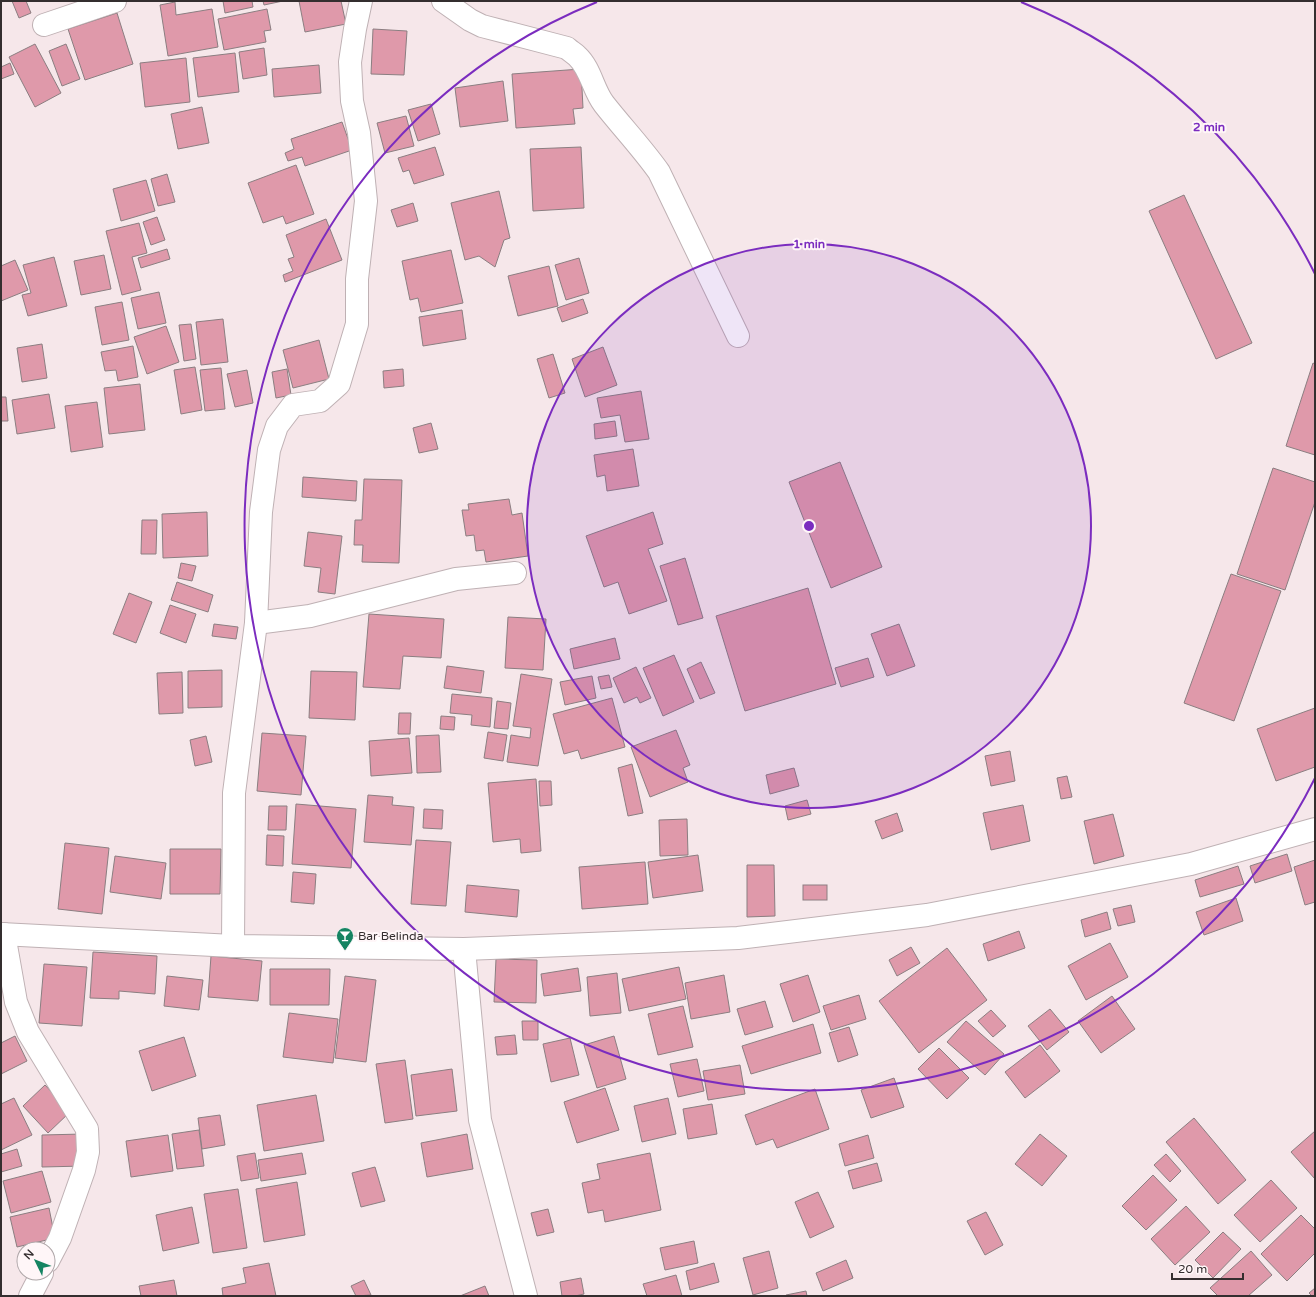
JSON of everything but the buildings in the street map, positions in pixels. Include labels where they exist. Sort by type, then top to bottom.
[{"type":"street","points":[[44,25],[116,1]]},
{"type":"street","points":[[233,946],[234,793],[256,623],[261,512],[269,450],[278,426],[293,405],[320,401],[339,384],[356,324],[357,279],[366,201],[359,133],[352,101],[350,62],[361,1]]},
{"type":"street","points":[[443,1],[470,20],[482,26],[567,48],[578,56],[586,67],[604,104],[660,172],[738,336]]},
{"type":"street","points":[[256,623],[310,616],[456,579],[515,573]]},
{"type":"street","points":[[56,1246],[84,1170],[88,1152],[86,1129],[28,1032],[16,1002],[3,934],[233,946],[464,949],[738,938],[927,915],[1191,864],[1315,829]]},
{"type":"street","points":[[464,949],[480,1120],[526,1296]]},
{"type":"street","points":[[30,1296],[38,1281]]},
{"type":"place","name":"Bar Belinda","points":[[345,951]]}]
